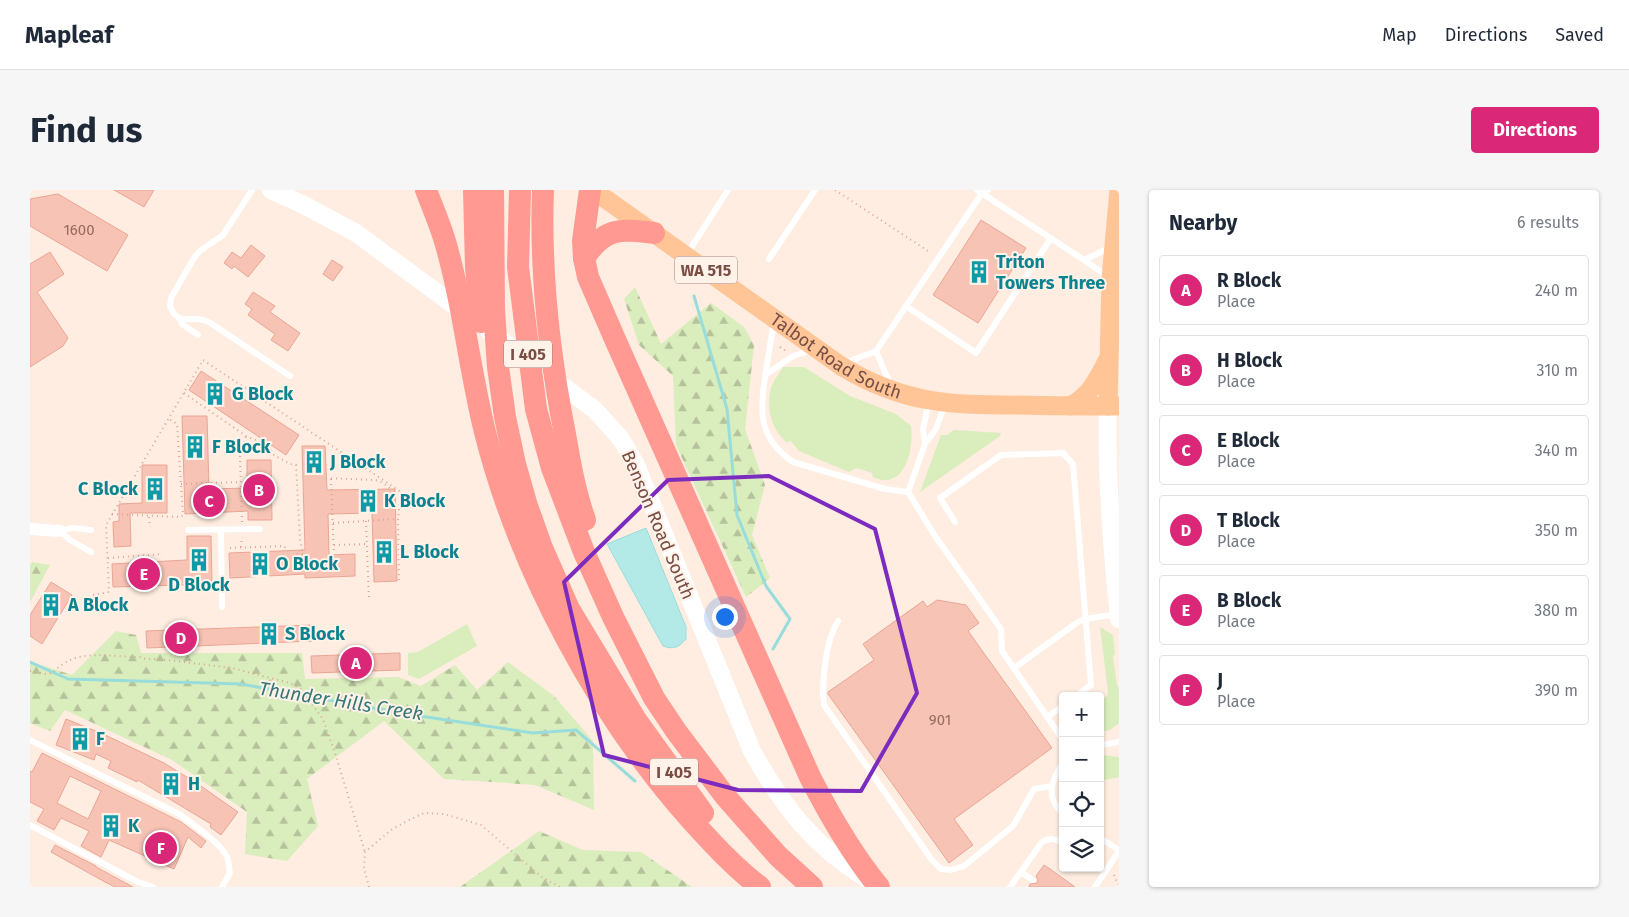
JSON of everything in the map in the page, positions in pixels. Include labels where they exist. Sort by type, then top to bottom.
[{"type":"highway","points":[[426,190],[444,238],[485,432],[498,479],[515,530],[541,588],[590,679],[626,737],[663,786],[724,856],[760,887]]},
{"type":"highway","points":[[474,190],[476,267],[484,342],[490,377],[505,417]]},
{"type":"highway","name":"I 405","points":[[493,190],[494,310],[498,367],[505,417],[515,464],[542,548],[569,609],[636,720],[697,807],[772,887]]},
{"type":"highway","points":[[590,190],[583,241],[588,277],[810,777],[847,844],[880,887]]},
{"type":"highway","name":"I 405","points":[[520,191],[518,266],[536,409],[550,459],[584,552],[613,617],[654,698],[676,731],[725,796],[778,856],[812,887]]},
{"type":"highway","points":[[543,194],[543,248],[551,348],[559,407],[573,475],[583,513],[596,549],[638,645],[654,698]]},
{"type":"highway","points":[[584,258],[594,244],[610,233],[630,230],[654,233]]},
{"type":"main road","name":"Talbot Road South","points":[[593,190],[841,366],[872,384],[894,392],[937,402],[1113,406]]},
{"type":"main road","points":[[1113,406],[1109,358],[1114,245],[1119,190]]},
{"type":"main road","points":[[1070,406],[1083,400],[1109,358]]},
{"type":"street","name":"Benson Road South","points":[[271,190],[345,227],[584,401],[604,418],[636,465],[752,751],[768,780],[800,825],[839,860],[880,887]]},
{"type":"street","points":[[1113,406],[1107,446],[1119,619]]},
{"type":"street","points":[[30,529],[60,531]]},
{"type":"lane","points":[[198,335],[182,324],[180,319],[174,314],[170,306],[170,298],[194,258],[200,251],[223,235],[252,190]]},
{"type":"lane","points":[[686,256],[728,190]]},
{"type":"lane","points":[[769,258],[815,190]]},
{"type":"lane","points":[[841,366],[854,358],[876,351],[982,191],[1084,260],[1114,276]]},
{"type":"lane","points":[[906,306],[976,353],[1051,238]]},
{"type":"lane","points":[[1084,260],[1114,245]]},
{"type":"lane","points":[[180,319],[199,319],[208,322],[290,376]]},
{"type":"lane","points":[[775,319],[761,396],[762,419],[767,435],[781,453],[793,462],[885,489],[908,492]]},
{"type":"lane","points":[[765,375],[793,356],[816,348]]},
{"type":"lane","points":[[876,351],[894,392]]},
{"type":"lane","points":[[908,492],[925,444],[936,429],[937,402]]},
{"type":"lane","points":[[925,444],[923,428],[937,402]]},
{"type":"lane","points":[[956,522],[940,498],[1001,455],[1063,453],[1073,464],[1091,685],[1081,692]]},
{"type":"lane","points":[[908,492],[935,536],[1000,630],[1002,650],[1061,737]]},
{"type":"lane","points":[[60,531],[72,528],[91,530]]},
{"type":"lane","points":[[188,530],[260,529]]},
{"type":"lane","points":[[221,530],[222,607]]},
{"type":"lane","points":[[60,531],[70,540],[91,552]]},
{"type":"lane","points":[[1014,668],[1085,619],[1119,614]]},
{"type":"lane","points":[[838,621],[831,632],[829,642],[822,690],[824,705],[932,860],[941,869],[952,870],[964,866],[1014,826],[1034,789],[1052,786]]},
{"type":"lane","points":[[1047,717],[1059,709]]},
{"type":"lane","points":[[30,740],[179,814],[198,828],[227,857],[230,874],[222,887]]},
{"type":"lane","points":[[1104,744],[1119,742]]},
{"type":"lane","points":[[1059,768],[1053,778],[1050,792],[1055,808],[1059,811]]},
{"type":"lane","points":[[30,825],[122,874],[153,887]]},
{"type":"lane","points":[[1010,887],[1042,842],[1047,839],[1059,841]]},
{"type":"lane","points":[[1104,841],[1119,851],[1104,869]]},
{"type":"lane","points":[[1021,872],[1033,880]]},
{"type":"lane","points":[[1095,887],[1102,872]]},
{"type":"path","points":[[835,190],[939,258]]},
{"type":"path","points":[[780,347],[788,352]]},
{"type":"path","points":[[92,595],[109,592],[106,525],[203,360],[401,492],[398,519],[399,580]]},
{"type":"path","points":[[184,393],[246,436],[268,445],[274,455],[296,466],[300,540],[303,554],[294,554]]},
{"type":"path","points":[[112,514],[183,515],[177,424],[169,419]]},
{"type":"path","points":[[241,547],[242,482],[240,457],[246,436]]},
{"type":"path","points":[[326,478],[374,480],[380,481],[390,488],[392,485]]},
{"type":"path","points":[[332,479],[334,555]]},
{"type":"path","points":[[181,484],[242,482]]},
{"type":"path","points":[[149,516],[150,527]]},
{"type":"path","points":[[333,523],[398,519]]},
{"type":"path","points":[[366,521],[369,601]]},
{"type":"path","points":[[334,545],[367,544]]},
{"type":"path","points":[[222,548],[284,546],[288,551]]},
{"type":"path","points":[[107,558],[163,554]]},
{"type":"path","points":[[30,671],[46,674],[54,673],[59,665],[77,657],[92,655],[146,660],[159,659],[250,672],[290,683],[302,689],[323,719],[337,759],[365,852],[364,868],[369,887]]},
{"type":"path","points":[[365,852],[391,830],[407,820],[424,812],[444,814],[481,825],[543,878],[560,887]]},
{"type":"path","points":[[1114,874],[1119,886]]},
{"type":"highlighted area","points":[[769,476],[875,529],[917,693],[861,791],[738,790],[604,755],[564,582],[668,480]]},
{"type":"green space","points":[[635,287],[661,344],[711,303],[744,327],[754,345],[745,429],[765,485],[752,535],[770,578],[746,597],[676,445],[673,376],[639,345],[624,299]]},
{"type":"green space","points":[[783,367],[804,367],[850,396],[896,414],[911,426],[912,435],[909,456],[900,474],[893,479],[884,480],[873,477],[872,473],[856,468],[849,472],[799,451],[791,441],[786,442],[773,424],[769,403],[772,385]]},
{"type":"green space","points":[[954,430],[1001,433],[1000,436],[920,492],[941,435],[947,435]]},
{"type":"green space","points":[[32,562],[50,565],[30,602],[30,565]]},
{"type":"green space","points":[[467,624],[477,646],[419,679],[408,675],[408,653],[418,652]]},
{"type":"green space","points":[[1100,627],[1113,635],[1115,653],[1113,657],[1119,688],[1119,723],[1110,730],[1104,731],[1104,698],[1108,692]]},
{"type":"green space","points":[[116,631],[136,635],[141,653],[302,653],[305,679],[398,677],[421,686],[455,665],[477,690],[508,662],[554,696],[593,741],[594,810],[535,785],[444,779],[384,721],[307,779],[318,826],[287,861],[245,854],[247,812],[172,760],[65,710],[50,731],[30,723],[30,660],[72,675]]},
{"type":"green space","points":[[1104,755],[1119,757],[1119,777],[1104,780]]},
{"type":"green space","points":[[539,831],[583,850],[641,852],[692,887],[460,887]]},
{"type":"water","points":[[646,528],[686,627],[686,639],[676,647],[663,646],[607,544]]},
{"type":"building","points":[[114,190],[154,190],[144,207]]},
{"type":"building","points":[[58,194],[128,235],[107,271],[30,226],[30,199]]},
{"type":"building","name":"Triton Towers Three","points":[[981,220],[1026,248],[978,323],[933,295]]},
{"type":"building","points":[[251,245],[265,256],[248,277],[234,266],[232,269],[224,263],[232,252],[241,258]]},
{"type":"building","points":[[50,252],[64,274],[37,292],[68,338],[63,346],[30,367],[30,264]]},
{"type":"building","points":[[332,260],[343,267],[333,281],[323,274]]},
{"type":"building","points":[[253,292],[275,306],[270,312],[300,333],[288,351],[271,340],[275,334],[248,315],[252,309],[245,304]]},
{"type":"building","points":[[201,371],[299,435],[286,455],[189,390]]},
{"type":"building","points":[[182,416],[207,416],[209,489],[247,488],[247,460],[271,460],[272,520],[248,520],[248,511],[185,514]]},
{"type":"building","points":[[302,446],[325,446],[327,490],[395,489],[397,581],[374,582],[372,513],[328,514],[329,555],[355,554],[355,576],[305,578],[305,574],[230,578],[229,553],[305,550]]},
{"type":"building","name":"C Block","points":[[142,465],[167,465],[167,513],[130,513],[131,546],[114,547],[113,522],[119,521],[119,504],[142,503]]},
{"type":"building","points":[[187,536],[211,536],[212,584],[113,587],[112,564],[187,560]]},
{"type":"building","name":"A Block","points":[[51,582],[72,595],[42,644],[30,636],[30,615]]},
{"type":"building","points":[[937,600],[966,605],[979,623],[968,631],[1052,748],[954,819],[973,845],[949,863],[828,694],[828,692],[874,660],[863,644],[923,601],[927,607]]},
{"type":"building","points":[[313,625],[313,641],[147,648],[146,631]]},
{"type":"building","points":[[400,653],[400,670],[312,673],[311,656]]},
{"type":"building","points":[[66,719],[164,763],[238,812],[221,835],[210,827],[211,824],[138,780],[137,782],[108,768],[111,761],[96,754],[94,760],[56,745]]},
{"type":"building","points":[[42,753],[181,822],[206,841],[201,848],[188,837],[174,869],[109,840],[101,857],[81,846],[89,831],[61,818],[54,830],[37,821],[44,809],[30,802],[30,771],[32,772]],"holes":[[[70,776],[101,791],[88,819],[57,803]]]},
{"type":"building","points":[[55,845],[133,887],[115,887],[105,882],[51,852]]},
{"type":"building","points":[[1044,865],[1075,887],[1029,887],[1030,884],[1037,883],[1036,876]]},
{"type":"waterway","name":"Thunder Hills Creek","points":[[694,296],[727,409],[737,515],[766,586],[790,619],[773,649]]},
{"type":"waterway","name":"Thunder Hills Creek","points":[[30,662],[68,679],[241,684],[400,713],[533,733],[576,730],[635,781]]},
{"type":"place","name":"Triton Towers Three","points":[[979,272]]},
{"type":"place","name":"G Block","points":[[215,394]]},
{"type":"place","name":"F Block","points":[[195,447]]},
{"type":"place","name":"J Block","points":[[314,462]]},
{"type":"place","name":"C Block","points":[[155,489]]},
{"type":"place","name":"H Block","points":[[259,490]]},
{"type":"place","name":"E Block","points":[[209,501]]},
{"type":"place","name":"K Block","points":[[368,501]]},
{"type":"place","name":"L Block","points":[[384,552]]},
{"type":"place","name":"D Block","points":[[199,560]]},
{"type":"place","name":"O Block","points":[[260,564]]},
{"type":"place","name":"B Block","points":[[144,574]]},
{"type":"place","name":"A Block","points":[[51,605]]},
{"type":"place","name":"S Block","points":[[269,634]]},
{"type":"place","name":"T Block","points":[[181,638]]},
{"type":"place","name":"R Block","points":[[356,663]]},
{"type":"place","name":"F","points":[[80,739]]},
{"type":"place","name":"H","points":[[171,784]]},
{"type":"place","name":"K","points":[[111,826]]},
{"type":"place","name":"J","points":[[161,848]]}]
